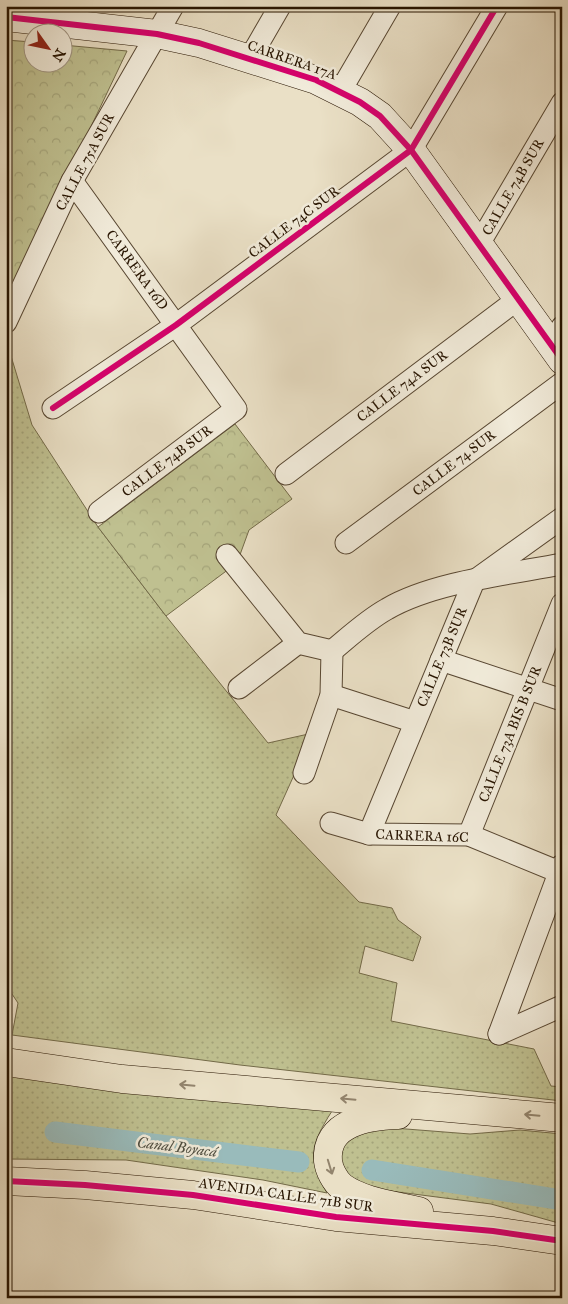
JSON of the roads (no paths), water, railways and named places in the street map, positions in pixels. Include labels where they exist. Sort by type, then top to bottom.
[{"type":"highway","points":[[6,1062],[122,1079],[562,1118]]},
{"type":"highway","points":[[493,1231],[350,1192],[340,1185],[333,1176],[328,1166],[327,1152],[330,1143],[339,1130],[348,1123],[365,1118],[376,1116],[502,1113]]},
{"type":"highway","name":"AVENIDA CALLE 71B SUR","points":[[6,1181],[85,1185],[193,1195],[336,1217],[493,1231],[562,1241]]},
{"type":"street","name":"CALLE 75A SUR","points":[[6,322],[72,180],[173,6]]},
{"type":"street","points":[[250,58],[280,6]]},
{"type":"street","points":[[341,90],[390,6]]},
{"type":"street","name":"CALLE 74C SUR","points":[[53,408],[176,325],[411,150],[497,6]]},
{"type":"street","name":"CARRERA 17A","points":[[6,17],[38,13],[199,43],[250,58],[341,90],[380,116],[411,150],[518,299],[558,344]]},
{"type":"street","name":"CALLE 74B SUR","points":[[479,244],[562,103]]},
{"type":"street","name":"CARRERA 16D","points":[[72,180],[236,409]]},
{"type":"street","name":"CALLE 74A SUR","points":[[286,474],[518,299]]},
{"type":"street","name":"CALLE 74 SUR","points":[[346,542],[562,382]]},
{"type":"street","name":"CALLE 74B SUR","points":[[99,512],[236,409]]},
{"type":"street","points":[[474,581],[562,518]]},
{"type":"street","points":[[227,555],[298,642],[332,651]]},
{"type":"street","points":[[332,651],[387,608],[427,592],[562,564]]},
{"type":"street","name":"CALLE 73B SUR","points":[[369,834],[474,581]]},
{"type":"street","name":"CALLE 73A BIS B SUR","points":[[469,835],[562,604]]},
{"type":"street","points":[[239,688],[298,642]]},
{"type":"street","points":[[304,773],[331,695],[332,651]]},
{"type":"street","points":[[441,660],[562,700]]},
{"type":"street","points":[[331,695],[415,722]]},
{"type":"street","name":"CARRERA 16C","points":[[331,823],[369,834],[469,835],[561,872]]},
{"type":"street","points":[[561,872],[499,1034],[562,1006]]},
{"type":"waterway","name":"Canal Boyacá","points":[[55,1132],[299,1162]]},
{"type":"waterway","name":"Canal Boyacá","points":[[372,1170],[562,1200]]}]
